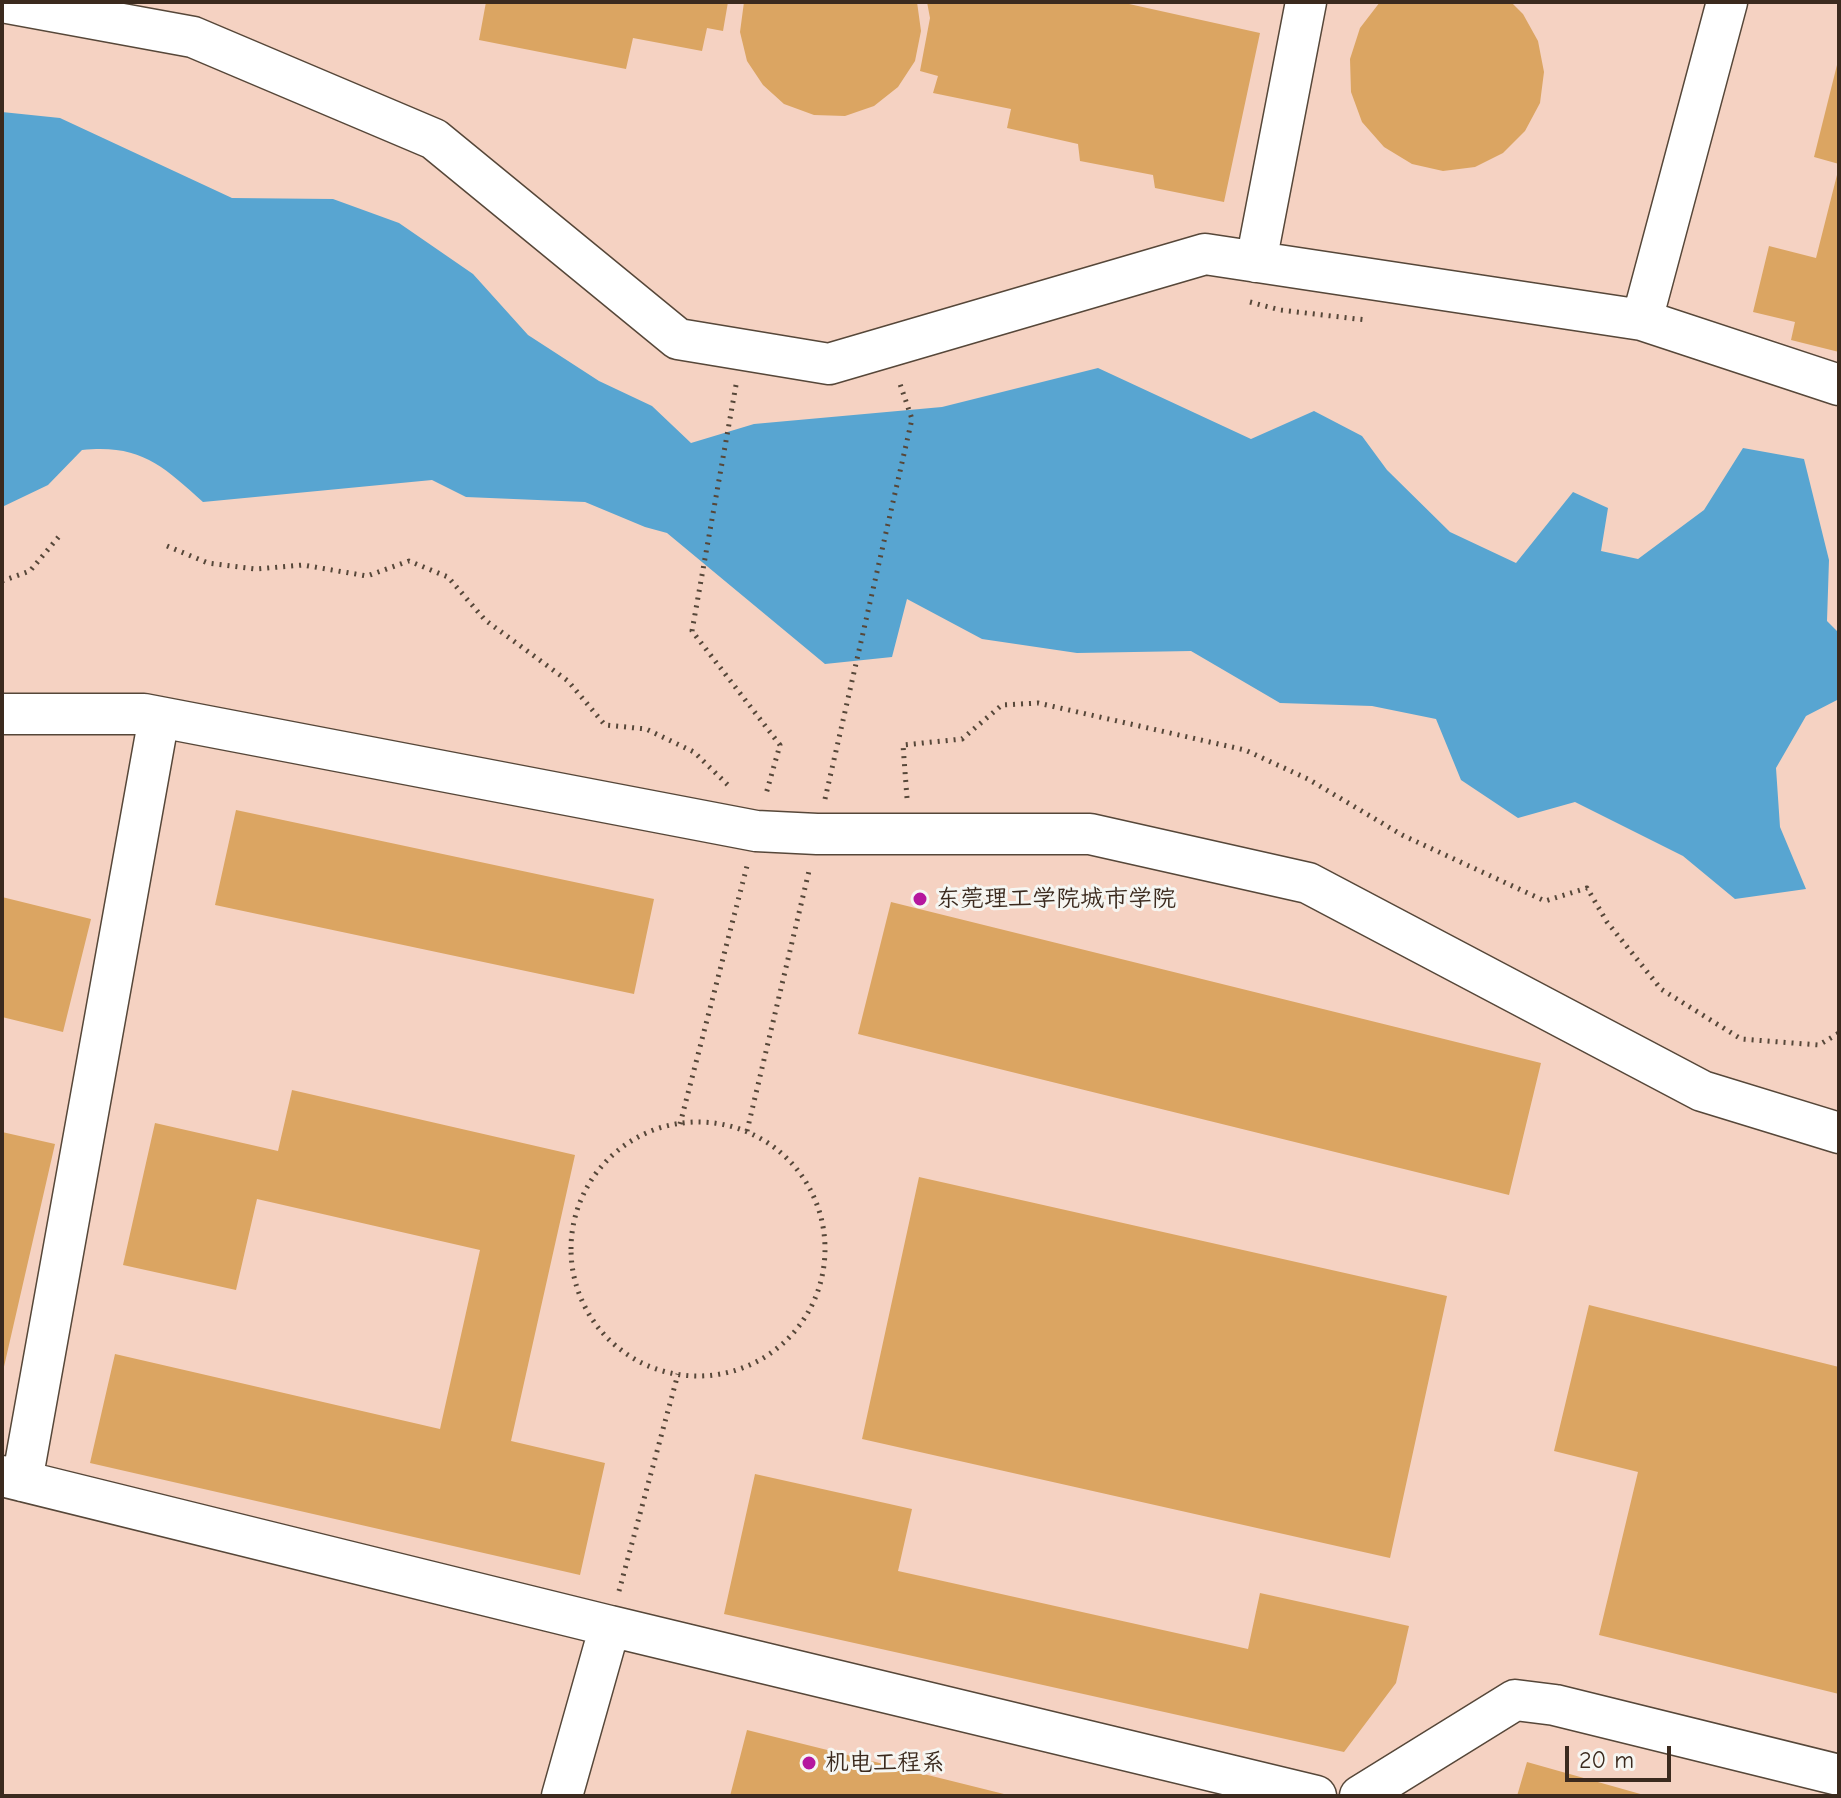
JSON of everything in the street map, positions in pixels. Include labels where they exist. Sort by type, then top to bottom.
[{"type":"street","points":[[2,2],[184,18],[193,37],[434,139],[678,339],[829,364],[899,368],[1205,254],[1642,320],[1839,385]]},
{"type":"street","points":[[1256,262],[1306,2]]},
{"type":"street","points":[[1642,320],[1727,2]]},
{"type":"street","points":[[2,714],[144,714],[756,831],[817,834],[1090,834],[1308,883],[1702,1091],[1839,1133]]},
{"type":"street","points":[[159,717],[12,1479],[1316,1796]]},
{"type":"street","points":[[562,1796],[610,1626]]},
{"type":"street","points":[[1360,1796],[1515,1700],[1555,1705],[1839,1775]]},
{"type":"path","points":[[1241,299],[1280,310],[1372,320]]},
{"type":"path","points":[[680,1124],[780,745],[692,631],[742,350]]},
{"type":"path","points":[[747,1131],[912,419],[899,368]]},
{"type":"path","points":[[2,581],[30,571],[61,534]]},
{"type":"path","points":[[167,546],[208,563],[256,569],[303,565],[367,576],[409,561],[448,577],[485,620],[568,681],[605,725],[646,729],[694,752],[729,785],[756,831]]},
{"type":"path","points":[[904,834],[907,799],[903,745],[962,739],[1002,705],[1038,703],[1245,750],[1308,779],[1402,835],[1545,901],[1587,888],[1607,922],[1661,989],[1741,1039],[1819,1045],[1839,1033]]},
{"type":"path","points":[[704,1121],[747,1131],[784,1154],[810,1189],[824,1230],[824,1273],[809,1314],[781,1347],[743,1369],[700,1377],[660,1371],[623,1353],[594,1324],[576,1288],[569,1248],[576,1208],[595,1172],[625,1144],[661,1126],[704,1121]]},
{"type":"path","points":[[610,1626],[678,1374]]},
{"type":"shaded area","name":"东莞理工学院城市学院","points":[[2,2],[1839,2],[1839,1796],[2,1796]]},
{"type":"water","points":[[2,112],[60,118],[232,198],[333,199],[399,223],[473,274],[528,335],[599,381],[652,406],[691,443],[754,424],[942,407],[1098,368],[1251,439],[1314,411],[1362,436],[1387,470],[1450,532],[1516,563],[1573,492],[1608,508],[1601,551],[1638,559],[1704,510],[1743,448],[1804,459],[1829,560],[1827,621],[1839,633],[1839,699],[1806,716],[1776,768],[1780,827],[1806,889],[1735,899],[1683,856],[1575,802],[1518,818],[1461,780],[1436,719],[1372,706],[1280,703],[1191,651],[1077,653],[982,639],[907,599],[892,657],[825,664],[667,533],[585,502],[466,497],[432,480],[203,502],[175,477],[149,460],[120,450],[102,449],[82,450],[48,485],[2,507]]},
{"type":"building","points":[[486,2],[728,2],[723,31],[707,28],[702,51],[633,38],[626,69],[479,40]]},
{"type":"building","points":[[744,2],[917,2],[921,31],[915,61],[898,87],[874,106],[845,116],[814,115],[784,104],[763,85],[747,61],[740,32]]},
{"type":"building","points":[[927,2],[1120,2],[1260,33],[1224,202],[1155,188],[1153,175],[1080,161],[1078,144],[1007,128],[1011,109],[933,93],[938,76],[920,71],[930,18]]},
{"type":"building","points":[[1380,2],[1511,2],[1523,14],[1538,41],[1544,72],[1540,103],[1525,131],[1503,153],[1475,167],[1443,171],[1412,164],[1384,147],[1362,122],[1351,92],[1350,59],[1360,28]]},
{"type":"building","points":[[1839,61],[1839,164],[1814,157]]},
{"type":"building","points":[[1838,171],[1839,352],[1791,340],[1795,322],[1753,312],[1769,246],[1816,258]]},
{"type":"building","points":[[236,810],[654,899],[634,994],[215,905]]},
{"type":"building","points":[[2,897],[91,919],[63,1032],[2,1017]]},
{"type":"building","points":[[891,902],[1541,1063],[1509,1195],[858,1034]]},
{"type":"building","points":[[292,1090],[575,1155],[511,1441],[605,1463],[580,1575],[90,1463],[115,1354],[440,1429],[480,1250],[257,1199],[236,1290],[123,1265],[155,1123],[278,1151]]},
{"type":"building","points":[[2,1132],[55,1144],[3,1371],[2,1371]]},
{"type":"building","points":[[919,1177],[1447,1296],[1390,1558],[862,1439]]},
{"type":"building","points":[[1589,1305],[1839,1367],[1839,1694],[1599,1635],[1638,1472],[1554,1451]]},
{"type":"building","points":[[755,1474],[912,1509],[898,1571],[1248,1649],[1260,1593],[1409,1626],[1396,1683],[1344,1752],[724,1614]]},
{"type":"building","name":"机电工程系","points":[[747,1730],[1008,1795],[1008,1796],[730,1796]]},
{"type":"building","points":[[1527,1762],[1644,1795],[1644,1796],[1517,1796]]},
{"type":"place","name":"东莞理工学院城市学院","points":[[920,899]]},
{"type":"place","name":"机电工程系","points":[[809,1763]]}]
